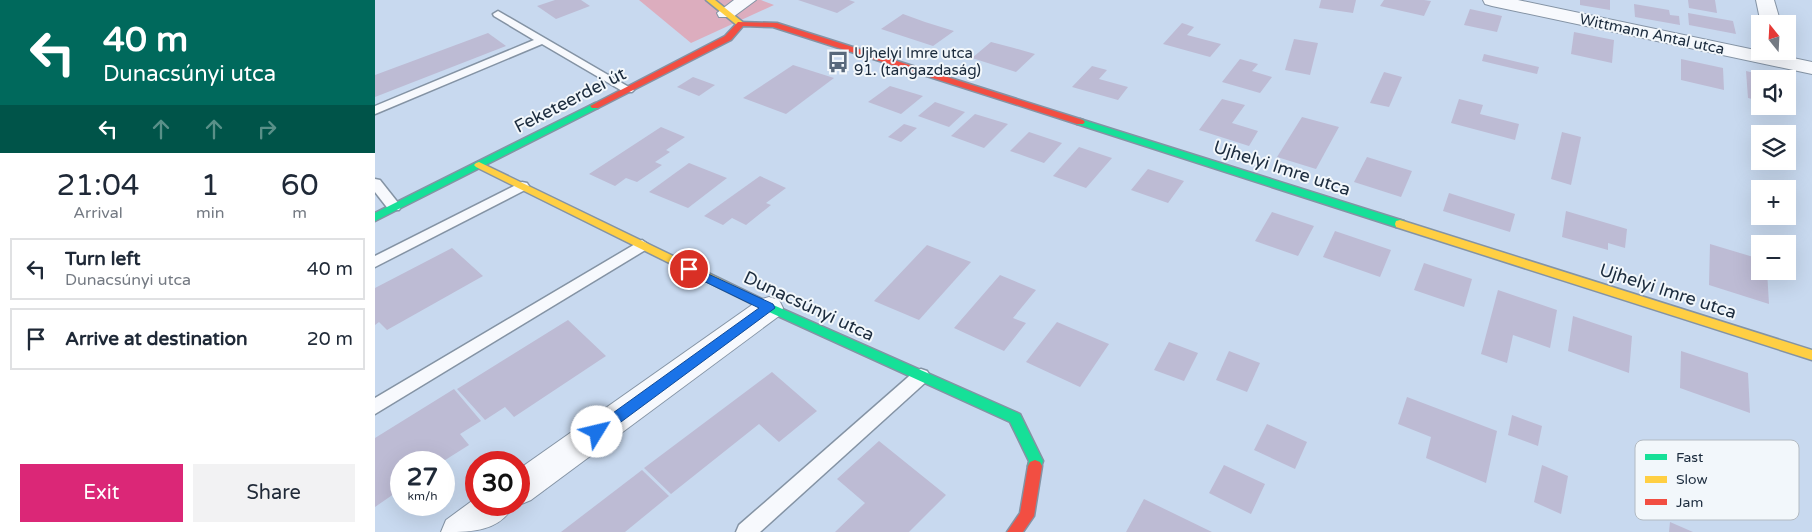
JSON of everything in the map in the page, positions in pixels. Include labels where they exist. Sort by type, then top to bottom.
[{"type":"street","points":[[710,0],[733,19],[747,0]]},
{"type":"street","name":"Wittmann Antal utca","points":[[1492,0],[1751,51]]},
{"type":"street","points":[[1765,0],[1769,15]]},
{"type":"street","name":"Feketeerdei út","points":[[375,217],[629,90],[728,38],[733,19]]},
{"type":"street","name":"Ujhelyi Imre utca","points":[[733,19],[774,25],[1812,355]]},
{"type":"street","name":"Wittmann Antal utca","points":[[1789,60],[1812,68]]},
{"type":"street","name":"Dunacsúnyi utca","points":[[479,165],[769,308],[1015,418],[1036,461],[1027,516],[1014,532]]},
{"type":"street","points":[[530,481],[769,308]]},
{"type":"street","points":[[459,532],[481,516]]},
{"type":"lane","points":[[499,14],[629,90]]},
{"type":"lane","points":[[375,110],[543,40]]},
{"type":"lane","points":[[375,183],[394,207]]},
{"type":"lane","points":[[375,262],[522,186]]},
{"type":"lane","points":[[375,406],[642,245]]},
{"type":"lane","points":[[746,532],[921,376]]},
{"type":"shaded area","points":[[639,0],[761,0],[774,5],[691,43]]},
{"type":"building","points":[[555,0],[581,0],[590,6],[556,19],[537,6]]},
{"type":"building","points":[[798,0],[849,0],[855,2],[837,13]]},
{"type":"building","points":[[1321,0],[1356,0],[1353,13],[1319,8]]},
{"type":"building","points":[[1384,0],[1431,1],[1424,16],[1380,6]]},
{"type":"building","points":[[1580,0],[1610,0],[1610,10],[1580,5]]},
{"type":"building","points":[[1688,0],[1715,0],[1717,13],[1689,8]]},
{"type":"building","points":[[1634,4],[1669,10],[1670,15],[1679,16],[1680,25],[1635,17]]},
{"type":"building","points":[[1470,9],[1502,16],[1497,32],[1464,25]]},
{"type":"building","points":[[1688,13],[1733,21],[1736,34],[1689,25]]},
{"type":"building","points":[[903,14],[954,31],[933,46],[881,29]]},
{"type":"building","points":[[1182,23],[1194,27],[1187,35],[1221,44],[1210,57],[1163,44]]},
{"type":"building","points":[[1574,32],[1614,40],[1612,63],[1571,54]]},
{"type":"building","points":[[488,33],[506,46],[375,97],[375,75]]},
{"type":"building","points":[[1294,39],[1318,43],[1310,75],[1285,70]]},
{"type":"building","points":[[991,42],[1035,54],[1016,72],[972,58]]},
{"type":"building","points":[[1484,54],[1539,67],[1537,74],[1482,61]]},
{"type":"building","points":[[1240,59],[1258,64],[1252,71],[1272,77],[1260,93],[1222,82]]},
{"type":"building","points":[[1681,59],[1723,68],[1724,90],[1681,80]]},
{"type":"building","points":[[793,65],[834,78],[786,114],[743,98]]},
{"type":"building","points":[[1092,66],[1107,70],[1099,79],[1128,87],[1118,100],[1072,87]]},
{"type":"building","points":[[1746,71],[1751,72],[1751,99],[1748,98]]},
{"type":"building","points":[[1384,72],[1402,77],[1389,107],[1370,103]]},
{"type":"building","points":[[693,77],[715,85],[699,96],[677,87]]},
{"type":"building","points":[[890,86],[923,96],[901,114],[868,102]]},
{"type":"building","points":[[1222,99],[1245,105],[1232,123],[1258,131],[1249,146],[1199,130]]},
{"type":"building","points":[[1459,99],[1483,105],[1480,114],[1519,124],[1515,140],[1451,123]]},
{"type":"building","points":[[935,102],[965,112],[949,127],[918,116]]},
{"type":"building","points":[[975,114],[1008,124],[984,148],[951,136]]},
{"type":"building","points":[[1302,117],[1339,127],[1316,169],[1277,157]]},
{"type":"building","points":[[904,124],[917,128],[901,142],[888,137]]},
{"type":"building","points":[[661,127],[685,137],[666,150],[670,152],[655,162],[662,165],[637,182],[626,178],[615,186],[589,174]]},
{"type":"building","points":[[1029,132],[1062,143],[1044,163],[1010,151]]},
{"type":"building","points":[[1562,132],[1581,137],[1571,185],[1551,179]]},
{"type":"building","points":[[1079,147],[1112,158],[1086,188],[1053,176]]},
{"type":"building","points":[[1367,157],[1412,171],[1401,197],[1354,182]]},
{"type":"building","points":[[689,163],[727,178],[688,208],[649,192]]},
{"type":"building","points":[[1148,169],[1184,181],[1168,203],[1131,190]]},
{"type":"building","points":[[760,176],[786,188],[766,203],[771,205],[746,225],[732,218],[723,225],[704,216]]},
{"type":"building","points":[[1449,193],[1515,214],[1510,232],[1443,211]]},
{"type":"building","points":[[1566,211],[1627,229],[1625,248],[1608,243],[1608,250],[1562,237]]},
{"type":"building","points":[[1272,212],[1314,226],[1298,256],[1255,241]]},
{"type":"building","points":[[1335,231],[1391,250],[1380,277],[1323,257]]},
{"type":"building","points":[[1710,244],[1751,256],[1751,280],[1768,280],[1769,304],[1709,285]]},
{"type":"building","points":[[927,245],[971,262],[919,320],[874,301]]},
{"type":"building","points":[[452,248],[483,276],[387,330],[379,322],[375,325],[375,288]]},
{"type":"building","points":[[1424,263],[1472,279],[1464,307],[1414,290]]},
{"type":"building","points":[[1000,275],[1036,290],[1013,318],[1026,323],[1004,351],[954,328]]},
{"type":"building","points":[[1498,290],[1557,310],[1550,348],[1513,335],[1507,363],[1481,354]]},
{"type":"building","points":[[1573,316],[1632,336],[1629,373],[1568,351]]},
{"type":"building","points":[[568,320],[606,356],[514,417],[505,407],[485,420],[457,389]]},
{"type":"building","points":[[1057,322],[1109,344],[1080,387],[1026,362]]},
{"type":"building","points":[[1169,342],[1198,353],[1184,381],[1154,370]]},
{"type":"building","points":[[1229,351],[1260,363],[1247,392],[1216,380]]},
{"type":"building","points":[[1681,351],[1748,373],[1750,413],[1680,388]]},
{"type":"building","points":[[772,372],[817,411],[779,442],[759,424],[671,494],[644,468]]},
{"type":"building","points":[[454,389],[481,421],[460,434],[469,445],[455,454],[455,451],[390,451],[390,497],[375,507],[375,438]]},
{"type":"building","points":[[1407,397],[1497,431],[1486,483],[1426,458],[1431,437],[1398,424]]},
{"type":"building","points":[[1512,415],[1542,426],[1538,446],[1508,435]]},
{"type":"building","points":[[1267,424],[1307,442],[1295,469],[1254,450]]},
{"type":"building","points":[[879,441],[946,495],[909,532],[835,532],[865,503],[837,479]]},
{"type":"building","points":[[1224,465],[1265,484],[1251,514],[1209,493]]},
{"type":"building","points":[[1542,465],[1568,476],[1561,514],[1534,502]]},
{"type":"building","points":[[642,470],[669,496],[625,532],[561,532]]},
{"type":"building","points":[[1144,499],[1212,532],[1126,532]]},
{"type":"building","points":[[1670,522],[1693,532],[1669,532]]},
{"type":"traffic: fast","points":[[375,217],[595,106]]},
{"type":"traffic: fast","points":[[1080,122],[1400,224]]},
{"type":"traffic: fast","points":[[760,303],[1015,418],[1036,461],[1035,466]]},
{"type":"traffic: slow","points":[[710,0],[741,24]]},
{"type":"traffic: slow","points":[[479,165],[760,303]]},
{"type":"traffic: slow","points":[[1400,224],[1812,355]]},
{"type":"traffic: jam","points":[[741,24],[774,25],[1080,122]]},
{"type":"traffic: jam","points":[[595,106],[728,38],[741,24]]},
{"type":"traffic: jam","points":[[1014,532],[1027,516],[1035,466]]},
{"type":"place","name":"Ujhelyi Imre utca 91. (tangazdaság)","points":[[838,62]]},
{"type":"route","points":[[597,432],[769,308],[689,269]]}]
